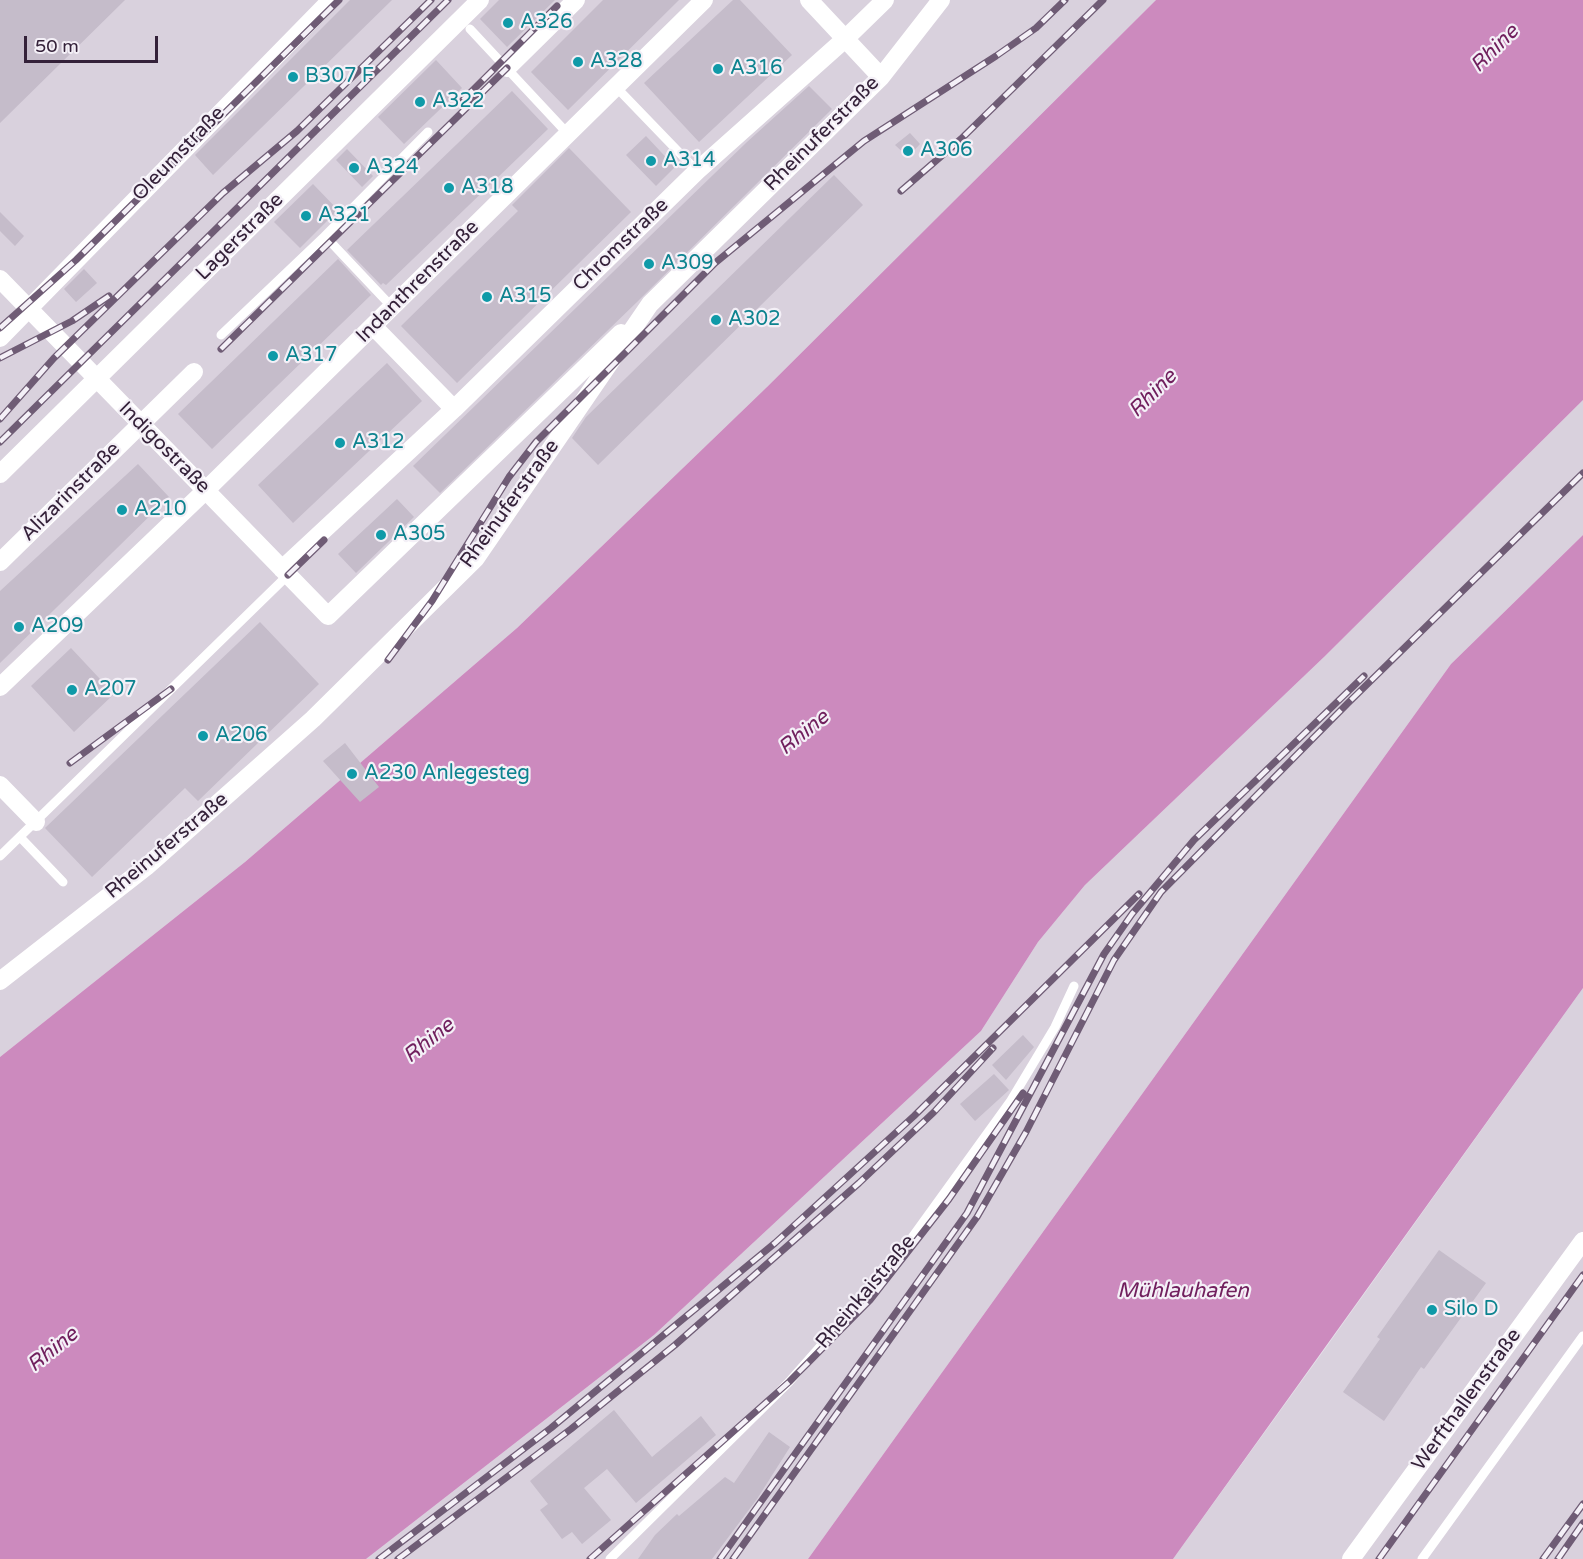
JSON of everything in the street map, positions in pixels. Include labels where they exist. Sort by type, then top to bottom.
[{"type":"street","name":"Oleumstraße","points":[[0,338],[331,0]]},
{"type":"street","name":"Lagerstraße","points":[[0,474],[480,0]]},
{"type":"street","points":[[507,68],[576,0]]},
{"type":"street","name":"Indanthrenstraße","points":[[0,687],[206,490],[704,0]]},
{"type":"street","points":[[809,0],[880,77]]},
{"type":"street","name":"Chromstraße","points":[[285,572],[697,171],[845,39],[885,0]]},
{"type":"street","name":"Rheinuferstraße","points":[[0,981],[146,867],[305,727],[476,558],[650,304],[880,77],[941,0]]},
{"type":"street","name":"Indigostraße","points":[[0,279],[328,616],[650,304]]},
{"type":"street","points":[[373,326],[454,409]]},
{"type":"street","name":"Alizarinstraße","points":[[0,562],[194,372]]},
{"type":"street","points":[[0,785],[36,822]]},
{"type":"street","name":"Werfthallenstraße","points":[[1351,1559],[1583,1241]]},
{"type":"lane","points":[[470,29],[568,134]]},
{"type":"lane","points":[[616,87],[697,171]]},
{"type":"lane","points":[[221,335],[325,236],[428,132]]},
{"type":"lane","points":[[325,236],[393,307]]},
{"type":"lane","points":[[0,856],[285,572]]},
{"type":"lane","points":[[20,837],[63,882]]},
{"type":"lane","name":"Rheinkaistraße","points":[[610,1559],[789,1382],[893,1264],[1010,1102],[1055,1027],[1074,986]]},
{"type":"lane","points":[[1422,1559],[1583,1336]]},
{"type":"shaded area","points":[[0,0],[1156,0],[767,387],[517,628],[245,862],[0,1057]]},
{"type":"shaded area","points":[[1583,400],[1583,535],[1451,664],[808,1559],[366,1559],[654,1335],[981,1031],[1038,942],[1085,885],[1324,657]]},
{"type":"shaded area","points":[[1583,988],[1583,1559],[1173,1559],[1317,1360]]},
{"type":"water","name":"Rhine","points":[[1156,0],[1583,0],[1583,400],[1324,657],[1085,885],[1038,942],[981,1031],[654,1335],[366,1559],[0,1559],[0,1057],[245,862],[517,628],[767,387]]},
{"type":"water","name":"Mühlauhafen","points":[[1583,535],[1583,988],[1173,1559],[808,1559],[1451,664]]},
{"type":"building","points":[[0,0],[125,0],[0,123]]},
{"type":"building","name":"B307 F","points":[[350,0],[392,0],[213,175],[195,155]]},
{"type":"building","name":"A326","points":[[499,0],[555,0],[507,47],[480,19]]},
{"type":"building","name":"A328","points":[[603,0],[679,0],[568,110],[531,72]]},
{"type":"building","name":"A316","points":[[733,0],[740,0],[792,55],[699,142],[644,83]]},
{"type":"building","name":"A322","points":[[436,60],[462,88],[404,144],[378,117]]},
{"type":"building","name":"A309","points":[[809,86],[832,109],[440,493],[413,466],[747,142]]},
{"type":"building","name":"A318","points":[[512,91],[548,129],[386,285],[383,283],[381,285],[347,250]]},
{"type":"building","name":"A306","points":[[910,133],[920,144],[908,157],[895,145]]},
{"type":"building","name":"A314","points":[[646,136],[675,167],[656,186],[626,155]]},
{"type":"building","name":"A315","points":[[569,148],[631,212],[457,383],[401,326],[518,211],[512,205]]},
{"type":"building","name":"A324","points":[[347,149],[373,176],[362,187],[336,160]]},
{"type":"building","name":"A302","points":[[834,175],[863,205],[598,465],[572,438],[586,417]]},
{"type":"building","name":"A321","points":[[313,184],[338,210],[300,248],[274,222]]},
{"type":"building","points":[[0,212],[24,236],[15,246],[0,231]]},
{"type":"building","name":"A317","points":[[338,259],[371,295],[212,449],[178,414]]},
{"type":"building","points":[[84,269],[97,283],[76,302],[64,289]]},
{"type":"building","name":"A312","points":[[387,363],[422,401],[293,523],[258,485]]},
{"type":"building","points":[[138,464],[169,497],[0,663],[0,591]]},
{"type":"building","name":"A305","points":[[397,499],[414,517],[356,573],[338,554]]},
{"type":"building","name":"A206","points":[[260,622],[319,684],[198,801],[185,788],[92,877],[45,828]]},
{"type":"building","name":"A207","points":[[71,648],[114,694],[74,732],[31,686]]},
{"type":"building","name":"A230 Anlegesteg","points":[[345,743],[379,787],[360,802],[323,761]]},
{"type":"building","points":[[1023,1035],[1034,1047],[1006,1080],[992,1065]]},
{"type":"building","points":[[994,1074],[1009,1090],[975,1121],[960,1104]]},
{"type":"building","name":"Silo D","points":[[1439,1250],[1486,1283],[1424,1369],[1421,1367],[1384,1421],[1343,1392],[1380,1339],[1377,1337]]},
{"type":"building","points":[[614,1410],[652,1457],[701,1416],[716,1435],[636,1503],[607,1469],[584,1488],[611,1520],[582,1544],[572,1532],[562,1539],[540,1510],[548,1504],[530,1481]]},
{"type":"building","points":[[769,1432],[790,1447],[757,1499],[712,1559],[638,1559],[655,1535],[677,1514],[679,1516],[725,1477],[734,1483]]},
{"type":"railway","points":[[0,328],[76,260],[339,0]]},
{"type":"railway","points":[[0,419],[54,358],[223,193],[297,131],[431,0]]},
{"type":"railway","points":[[0,442],[448,0]]},
{"type":"railway","points":[[388,660],[432,601],[509,477],[536,442],[715,263],[864,141],[1036,28],[1065,0]]},
{"type":"railway","points":[[901,191],[961,139],[1103,0]]},
{"type":"railway","points":[[463,100],[557,6]]},
{"type":"railway","points":[[221,349],[507,68]]},
{"type":"railway","points":[[0,358],[72,321],[109,296]]},
{"type":"railway","points":[[733,1559],[977,1217],[1026,1132],[1114,960],[1161,892],[1348,703],[1583,473]]},
{"type":"railway","points":[[288,575],[324,540]]},
{"type":"railway","points":[[720,1559],[967,1213],[1104,954],[1132,914],[1194,840],[1364,676]]},
{"type":"railway","points":[[70,763],[171,689]]},
{"type":"railway","points":[[379,1559],[551,1428],[775,1243],[914,1116],[1139,894]]},
{"type":"railway","points":[[398,1559],[571,1429],[675,1345],[859,1183],[934,1112],[993,1048]]},
{"type":"railway","points":[[590,1559],[789,1382],[870,1300],[949,1199],[1023,1093]]},
{"type":"railway","points":[[1379,1559],[1583,1275]]},
{"type":"railway","points":[[1543,1559],[1583,1504]]},
{"type":"railway","points":[[1558,1559],[1583,1523]]},
{"type":"place","name":"A326","points":[[508,23]]},
{"type":"place","name":"A328","points":[[578,62]]},
{"type":"place","name":"A316","points":[[718,69]]},
{"type":"place","name":"B307 F","points":[[293,77]]},
{"type":"place","name":"A322","points":[[420,102]]},
{"type":"place","name":"A306","points":[[908,151]]},
{"type":"place","name":"A314","points":[[651,161]]},
{"type":"place","name":"A324","points":[[354,168]]},
{"type":"place","name":"A318","points":[[449,188]]},
{"type":"place","name":"A321","points":[[306,216]]},
{"type":"place","name":"A309","points":[[649,264]]},
{"type":"place","name":"A315","points":[[487,297]]},
{"type":"place","name":"A302","points":[[716,320]]},
{"type":"place","name":"A317","points":[[273,356]]},
{"type":"place","name":"A312","points":[[340,443]]},
{"type":"place","name":"A210","points":[[122,510]]},
{"type":"place","name":"A305","points":[[381,535]]},
{"type":"place","name":"A209","points":[[19,627]]},
{"type":"place","name":"A207","points":[[72,690]]},
{"type":"place","name":"A206","points":[[203,736]]},
{"type":"place","name":"A230 Anlegesteg","points":[[352,774]]},
{"type":"place","name":"Silo D","points":[[1432,1310]]}]
